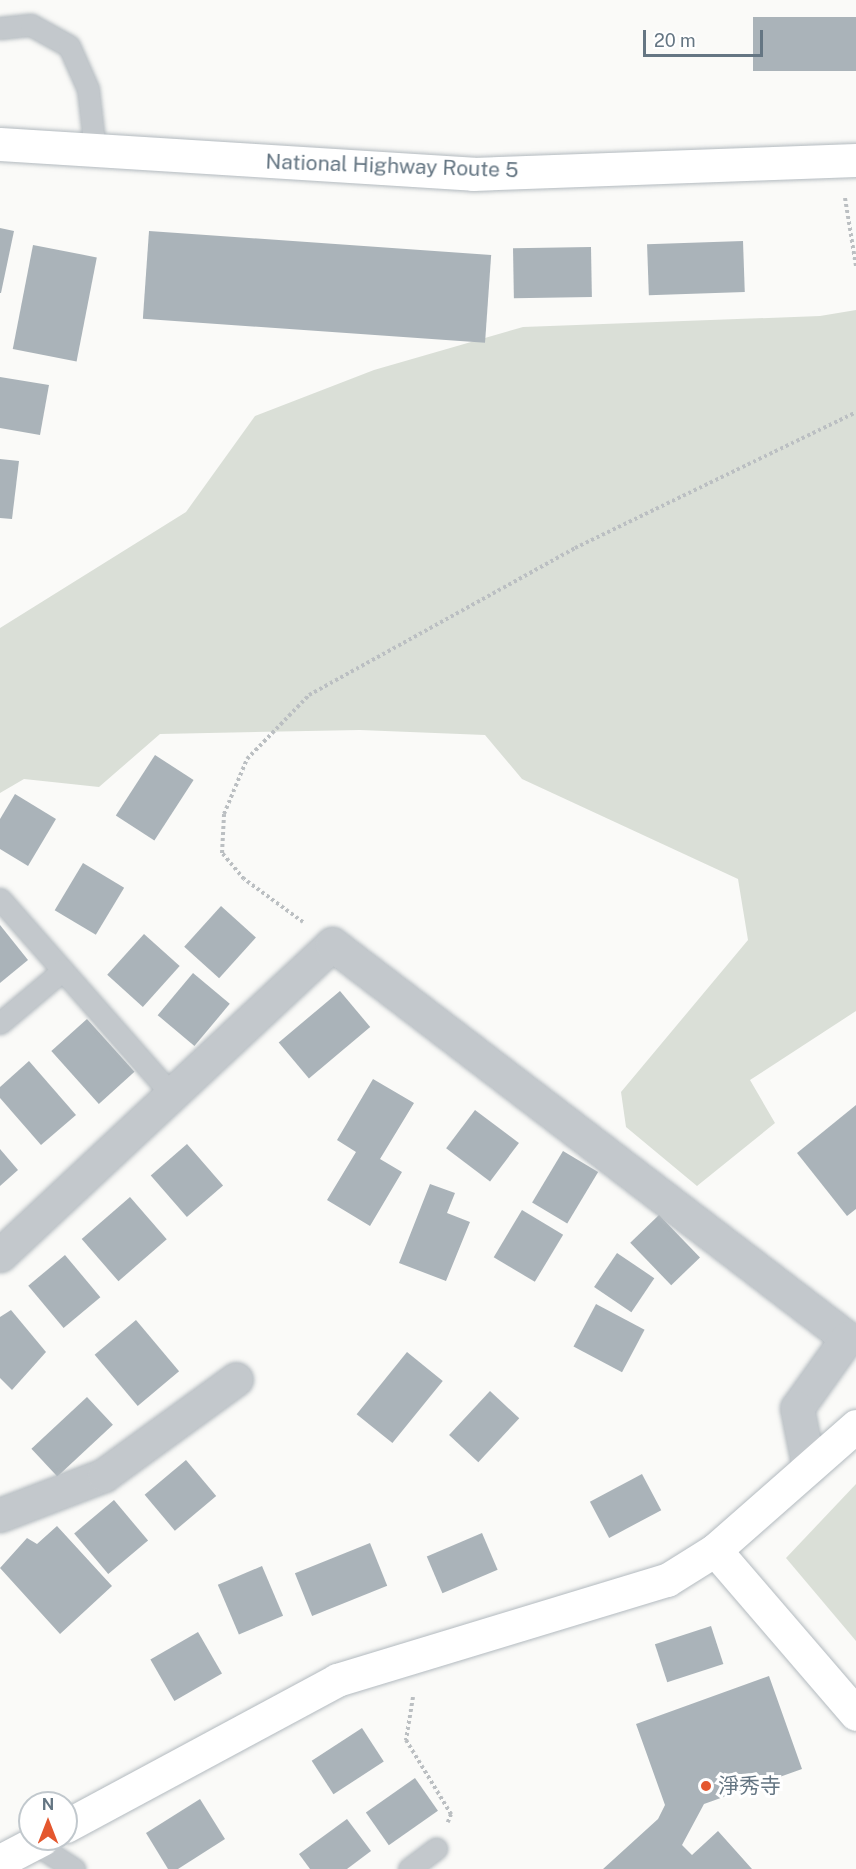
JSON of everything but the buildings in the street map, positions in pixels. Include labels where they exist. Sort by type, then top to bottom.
[{"type":"main road","name":"National Highway Route 5","points":[[0,144],[472,174],[848,161]]},
{"type":"main road","points":[[78,1820],[337,1680],[667,1581],[715,1550],[856,1426]]},
{"type":"main road","points":[[715,1550],[856,1714]]},
{"type":"main road","points":[[0,1861],[19,1851]]},
{"type":"street","points":[[0,1255],[174,1097],[332,944],[847,1338],[797,1408],[808,1468]]},
{"type":"street","points":[[0,1515],[104,1475],[236,1379]]},
{"type":"lane","points":[[0,28],[31,25],[69,46],[88,89],[95,150]]},
{"type":"lane","points":[[0,899],[174,1097]]},
{"type":"lane","points":[[0,1023],[63,970]]},
{"type":"lane","points":[[409,1869],[436,1849]]},
{"type":"lane","points":[[51,1851],[74,1869]]},
{"type":"path","points":[[848,161],[856,266]]},
{"type":"path","points":[[332,944],[244,879],[222,853],[224,814],[247,759],[309,695],[575,548],[856,412]]},
{"type":"path","points":[[436,1651],[409,1705],[405,1740],[451,1814],[436,1849]]},
{"type":"shaded area","points":[[856,310],[856,1011],[750,1080],[775,1123],[697,1186],[626,1127],[621,1092],[748,940],[738,879],[522,779],[485,735],[360,730],[160,734],[99,787],[24,779],[0,793],[0,628],[186,512],[255,416],[374,370],[523,327],[820,316]]},
{"type":"shaded area","points":[[856,1484],[856,1641],[786,1558]]},
{"type":"place","name":"淨秀寺","points":[[706,1786]]}]
